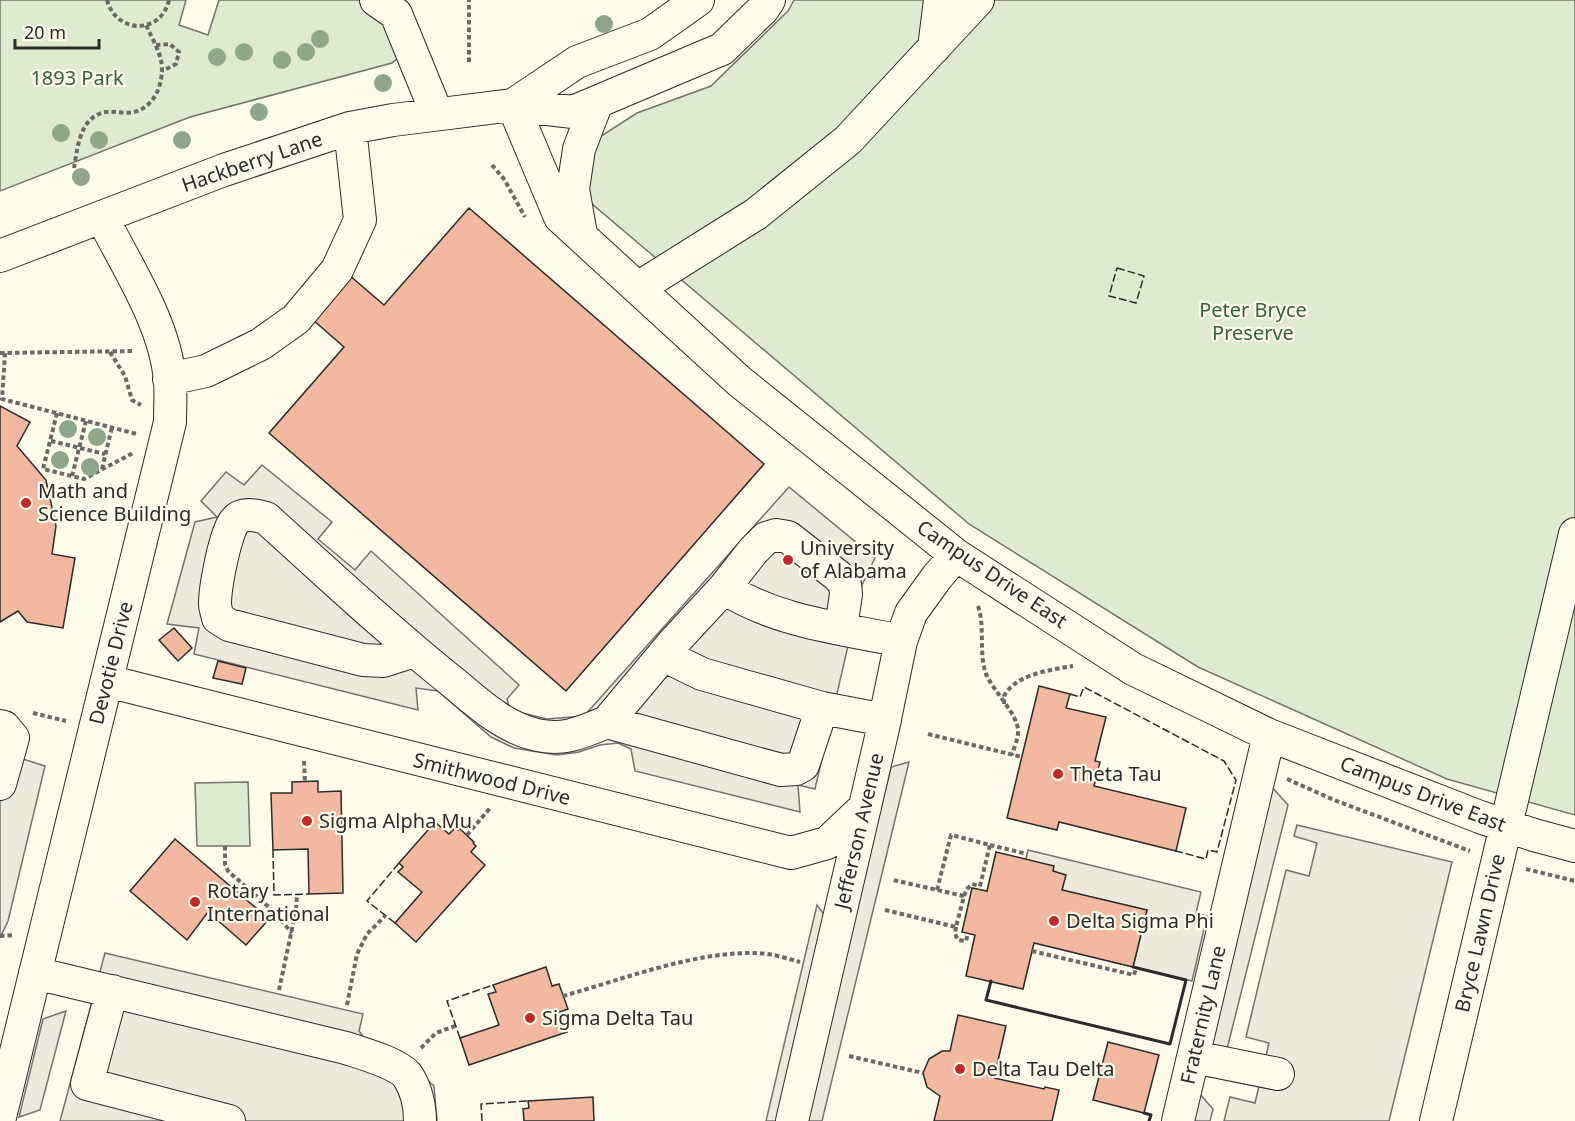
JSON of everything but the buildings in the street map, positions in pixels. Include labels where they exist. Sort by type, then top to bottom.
[{"type":"street","points":[[376,0],[396,14],[437,114]]},
{"type":"street","name":"Hackberry Lane","points":[[513,105],[577,62],[650,34],[698,0]]},
{"type":"street","name":"Hackberry Lane","points":[[0,256],[224,170],[350,128],[513,105],[573,112],[722,49],[763,9],[769,0]]},
{"type":"street","points":[[934,48],[940,0]]},
{"type":"street","points":[[638,288],[756,214],[848,140],[978,0]]},
{"type":"street","points":[[582,237],[573,189],[579,149],[597,102]]},
{"type":"street","name":"Campus Drive East","points":[[513,105],[560,217],[739,381],[956,555],[1133,669],[1269,735],[1506,827],[1575,846]]},
{"type":"street","points":[[170,379],[206,371],[261,344],[296,319],[337,270],[360,220],[350,128]]},
{"type":"street","name":"Devotie Drive","points":[[2,1101],[170,423],[170,379],[160,337],[146,303],[102,217]]},
{"type":"street","points":[[414,651],[383,661],[363,660],[237,627],[218,618],[215,604],[216,593],[228,531],[236,519],[256,514],[266,518],[414,651],[500,720],[519,730],[538,735],[574,736],[607,722],[724,588],[753,550],[766,538],[776,535],[788,537],[838,576],[845,585],[846,594],[841,628]]},
{"type":"street","name":"Bryce Lawn Drive","points":[[1436,1121],[1575,534]]},
{"type":"street","name":"Jefferson Avenue","points":[[792,1121],[885,720],[901,641],[911,613],[956,555]]},
{"type":"street","points":[[724,588],[745,602],[795,620],[901,641]]},
{"type":"street","points":[[663,656],[702,674],[822,708],[885,720]]},
{"type":"street","name":"Smithwood Drive","points":[[107,681],[790,853],[827,843],[865,807]]},
{"type":"street","points":[[607,722],[781,770],[796,769],[803,765],[809,753],[822,708]]},
{"type":"street","points":[[0,726],[4,727],[13,738],[0,784]]},
{"type":"street","name":"Fraternity Lane","points":[[1178,1121],[1269,735]]},
{"type":"street","points":[[35,973],[346,1048],[382,1060],[406,1075],[420,1105],[420,1121]]},
{"type":"street","points":[[112,991],[87,1084],[229,1121]]},
{"type":"street","points":[[1194,1057],[1278,1074]]},
{"type":"path","points":[[107,0],[111,11],[118,19],[136,26],[156,21],[165,13],[169,0]]},
{"type":"path","points":[[469,0],[469,62]]},
{"type":"path","points":[[74,168],[77,146],[85,126],[97,115],[112,111],[136,112],[154,99],[162,71],[161,59],[146,25]]},
{"type":"path","points":[[156,45],[170,44],[179,52],[176,64],[162,71]]},
{"type":"path","points":[[110,351],[125,376],[132,400],[147,407]]},
{"type":"path","points":[[140,435],[2,399],[3,353],[144,351]]},
{"type":"path","points":[[57,413],[44,469],[84,479],[136,451]]},
{"type":"path","points":[[72,476],[86,421]]},
{"type":"path","points":[[102,470],[112,427]]},
{"type":"path","points":[[51,441],[105,454]]},
{"type":"path","points":[[978,606],[982,619],[982,650],[986,672],[1015,720],[1018,731],[1012,754]]},
{"type":"path","points":[[1004,704],[1004,696],[1014,685],[1033,675],[1073,666]]},
{"type":"path","points":[[30,712],[71,722]]},
{"type":"path","points":[[928,734],[1022,757]]},
{"type":"path","points":[[937,890],[951,835],[1027,854]]},
{"type":"path","points":[[968,933],[966,942],[958,940],[954,934],[967,889],[972,884],[979,888],[990,845]]},
{"type":"path","points":[[225,846],[225,864],[228,871],[271,909],[292,933]]},
{"type":"path","points":[[1526,869],[1575,881]]},
{"type":"path","points":[[893,880],[964,896]]},
{"type":"path","points":[[279,990],[292,933],[297,895]]},
{"type":"path","points":[[885,910],[956,927]]},
{"type":"path","points":[[347,1005],[357,954],[367,934],[385,916]]},
{"type":"path","points":[[0,936],[18,935]]},
{"type":"path","points":[[1032,951],[1134,975],[1136,968]]},
{"type":"path","points":[[563,996],[652,970],[717,956],[757,952],[827,968]]},
{"type":"path","points":[[418,1051],[436,1034],[455,1026]]},
{"type":"path","points":[[849,1056],[923,1073]]},
{"type":"green space","name":"1893 Park","points":[[0,0],[186,0],[179,25],[208,35],[219,0],[360,0],[380,18],[399,57],[392,63],[190,117],[0,191]]},
{"type":"green space","name":"Peter Bryce Preserve","points":[[794,0],[1575,0],[1575,815],[1447,779],[1198,667],[969,524],[591,203],[584,167],[598,138],[637,113],[711,86],[788,11]]},
{"type":"green space","points":[[248,782],[250,846],[197,846],[195,783]]},
{"type":"shaded area","points":[[262,465],[332,522],[318,539],[355,570],[371,551],[519,685],[507,699],[509,707],[518,712],[547,719],[584,716],[789,487],[875,558],[862,585],[815,789],[798,785],[800,812],[635,771],[631,749],[618,743],[557,755],[514,748],[491,737],[438,691],[416,688],[418,710],[194,654],[199,628],[167,624],[195,522],[217,517],[201,501],[226,472],[244,485]]},
{"type":"shaded area","points":[[0,740],[23,759],[45,766],[8,921],[0,938]]},
{"type":"shaded area","points":[[909,762],[822,1121],[805,1121],[891,767]]},
{"type":"shaded area","points":[[1271,786],[1288,805],[1227,1049],[1209,1044]]},
{"type":"shaded area","points":[[1297,825],[1452,862],[1389,1121],[1224,1121],[1230,1097],[1255,1103],[1269,1043],[1246,1037],[1286,870],[1309,876],[1317,843],[1294,836]]},
{"type":"shaded area","points":[[1028,850],[1201,892],[1196,913],[1207,916],[1192,981],[1133,967],[1147,910],[1062,890],[1065,875],[1026,859]]},
{"type":"shaded area","points":[[817,905],[828,920],[779,1121],[766,1121]]},
{"type":"shaded area","points":[[105,953],[363,1014],[359,1031],[367,1042],[403,1057],[434,1086],[437,1121],[60,1121]]},
{"type":"shaded area","points":[[66,1011],[40,1110],[19,1117],[43,1019]]},
{"type":"shaded area","points":[[1198,1092],[1213,1109],[1210,1121],[1191,1121]]},
{"type":"fence","points":[[1117,268],[1144,276],[1136,303],[1109,296],[1117,268]]},
{"type":"fence","points":[[1070,694],[1080,697],[1084,687],[1224,761],[1236,780],[1217,852],[1208,850],[1206,859],[1176,851]]},
{"type":"fence","points":[[273,850],[274,895],[309,894]]},
{"type":"fence","points":[[395,923],[367,901],[399,863]]},
{"type":"fence","points":[[460,1038],[447,1001],[493,985]]},
{"type":"fence","points":[[482,1121],[481,1104],[528,1101]]},
{"type":"wall","points":[[991,981],[986,1000],[1170,1044],[1186,980],[1133,967]]},
{"type":"wall","points":[[1144,1113],[1151,1115],[1149,1121]]},
{"type":"place","name":"Math and Science Building","points":[[26,503]]},
{"type":"place","name":"University of Alabama","points":[[788,560]]},
{"type":"place","name":"Theta Tau","points":[[1058,774]]},
{"type":"place","name":"Sigma Alpha Mu","points":[[307,821]]},
{"type":"place","name":"Rotary International","points":[[195,902]]},
{"type":"place","name":"Delta Sigma Phi","points":[[1054,921]]},
{"type":"place","name":"Sigma Delta Tau","points":[[530,1018]]},
{"type":"place","name":"Delta Tau Delta","points":[[960,1069]]}]
